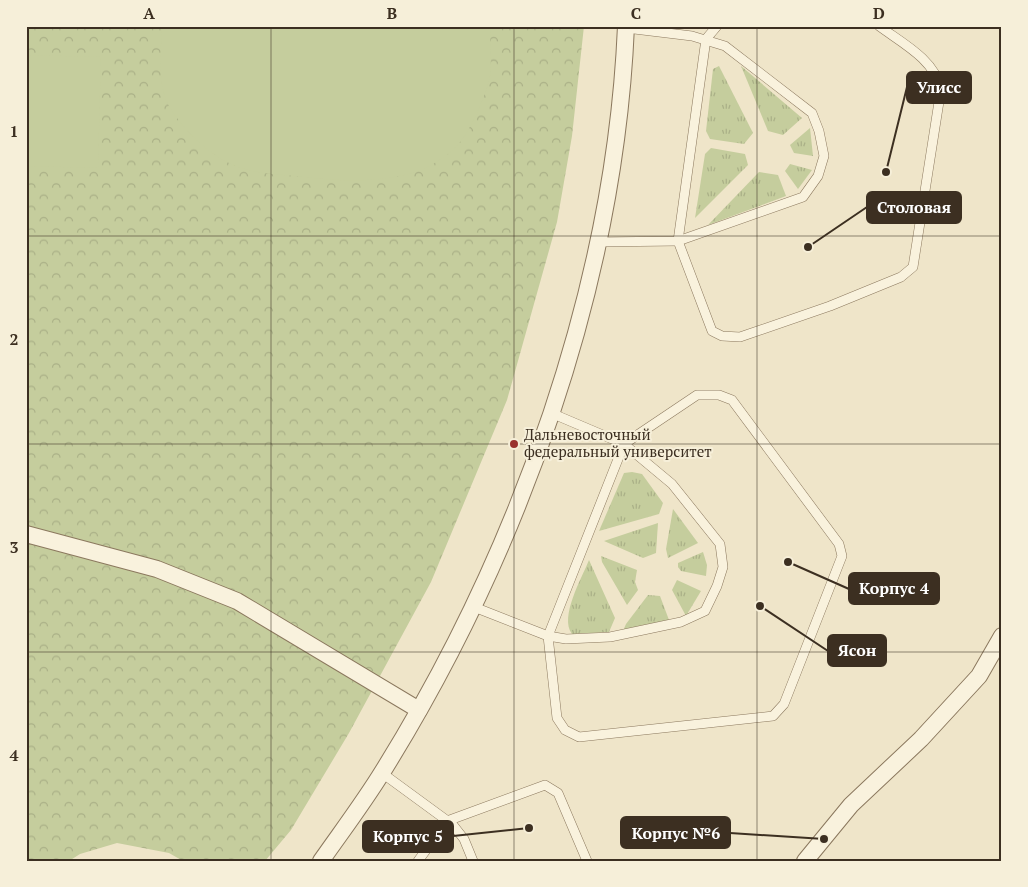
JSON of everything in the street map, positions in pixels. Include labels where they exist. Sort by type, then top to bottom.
[{"type":"street","points":[[321,861],[382,773],[419,710],[474,607],[520,501],[551,413],[579,321],[598,242],[613,164],[624,68],[626,27]]},
{"type":"street","points":[[26,534],[156,569],[238,600],[419,710]]},
{"type":"street","points":[[805,861],[851,805],[921,739],[979,676],[1002,636]]},
{"type":"lane","points":[[717,26],[706,39],[678,241],[712,331],[722,336],[740,336],[830,306],[901,277],[913,266],[941,89],[938,76],[926,61],[879,26]]},
{"type":"lane","points":[[598,242],[678,241],[803,197],[818,176],[824,156],[812,114],[725,46],[706,39],[626,27]]},
{"type":"lane","points":[[697,394],[719,395],[732,400],[839,544],[842,556],[784,704],[773,716],[579,737],[565,730],[557,718],[548,636],[624,444],[697,394]]},
{"type":"lane","points":[[474,607],[548,636],[566,639],[610,637],[681,622],[704,611],[717,586],[723,567],[718,540],[672,484],[624,444],[551,413]]},
{"type":"lane","points":[[382,773],[447,821],[464,839],[473,861]]},
{"type":"lane","points":[[418,861],[447,821],[545,785],[558,792],[587,861]]},
{"type":"green space","points":[[26,26],[584,26],[572,136],[557,222],[507,400],[431,582],[349,733],[291,830],[265,861],[183,861],[169,853],[117,843],[80,854],[69,861],[26,861]]},
{"type":"green space","points":[[162,26],[490,26],[490,76],[479,110],[461,141],[445,157],[426,168],[405,175],[383,179],[360,180],[338,180],[262,173],[238,167],[214,154],[184,127],[172,111],[167,102],[162,81]]},
{"type":"green space","points":[[26,55],[101,57],[98,168],[26,166]]},
{"type":"green space","points":[[719,66],[753,133],[744,144],[710,139],[706,131],[713,69]]},
{"type":"green space","points":[[741,66],[802,118],[783,135],[768,131]]},
{"type":"green space","points":[[810,128],[813,156],[794,153],[790,145]]},
{"type":"green space","points":[[711,148],[745,154],[748,165],[695,218],[705,154]]},
{"type":"green space","points":[[790,164],[812,170],[798,189],[785,171]]},
{"type":"green space","points":[[759,172],[778,175],[786,196],[708,225]]},
{"type":"green space","points":[[624,473],[642,474],[663,503],[659,514],[599,531]]},
{"type":"green space","points":[[673,509],[698,543],[668,558],[666,549]]},
{"type":"green space","points":[[658,523],[656,553],[643,558],[604,541]]},
{"type":"green space","points":[[703,552],[707,565],[706,576],[681,571],[678,567],[678,563]]},
{"type":"green space","points":[[601,556],[637,570],[635,582],[638,590],[627,605],[602,562]]},
{"type":"green space","points":[[589,560],[615,618],[609,632],[572,634],[568,618],[570,608]]},
{"type":"green space","points":[[677,580],[701,591],[686,616],[672,590]]},
{"type":"green space","points":[[648,595],[660,596],[669,620],[623,631],[626,624]]},
{"type":"place","name":"Улисс","points":[[886,172]]},
{"type":"place","name":"Столовая","points":[[808,247]]},
{"type":"place","name":"Дальневосточный федеральный университет","points":[[514,444]]},
{"type":"place","name":"Корпус 4","points":[[788,562]]},
{"type":"place","name":"Ясон","points":[[760,606]]},
{"type":"place","name":"Корпус 5","points":[[529,828]]},
{"type":"place","name":"Корпус №6","points":[[824,839]]}]
